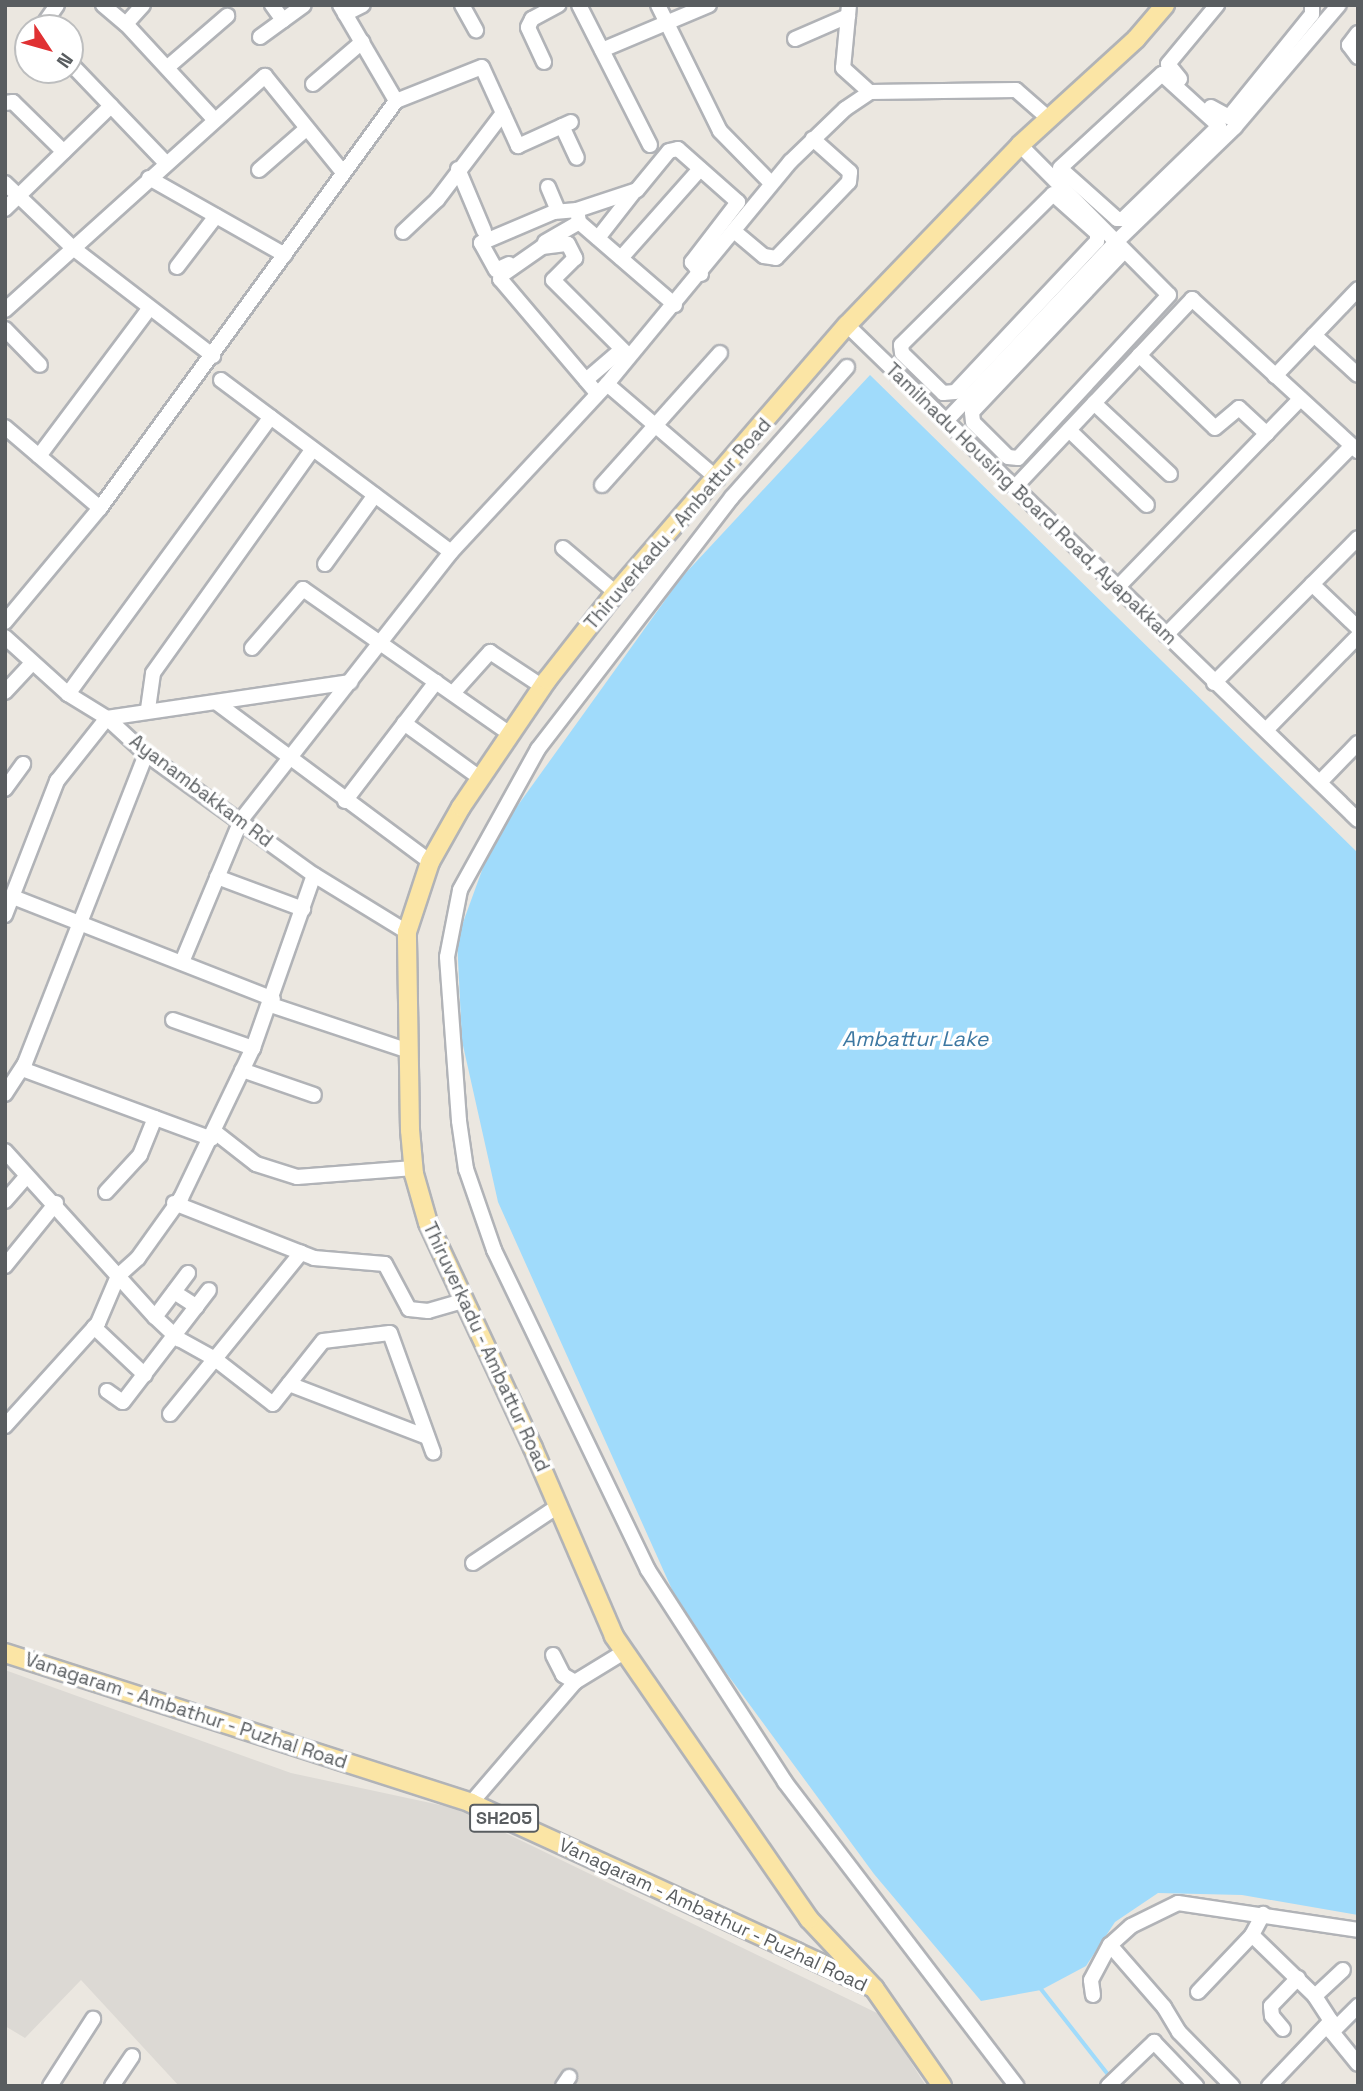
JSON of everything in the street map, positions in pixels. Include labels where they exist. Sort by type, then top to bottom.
[{"type":"main road","name":"Thiruverkadu - Ambattur Road","points":[[874,1988],[808,1919],[624,1652],[428,1223],[414,1168],[407,932],[430,862],[480,778],[543,687],[616,593],[718,479],[847,325],[1020,145],[1136,39],[1166,5]]},
{"type":"main road","name":"Vanagaram - Ambathur - Puzhal Road","points":[[5,1653],[471,1803],[874,1988],[942,2086]]},
{"type":"main road","points":[[796,1952],[805,1940],[808,1919]]},
{"type":"street","points":[[103,5],[169,66],[214,119]]},
{"type":"street","points":[[126,24],[143,5]]},
{"type":"street","points":[[272,5],[283,20]]},
{"type":"street","points":[[260,37],[304,5]]},
{"type":"street","points":[[363,5],[342,10],[396,101]]},
{"type":"street","points":[[462,5],[476,30]]},
{"type":"street","points":[[523,5],[532,19]]},
{"type":"street","points":[[544,62],[528,27],[532,19],[558,5]]},
{"type":"street","points":[[579,5],[650,145]]},
{"type":"street","points":[[658,5],[724,137],[771,183]]},
{"type":"street","points":[[602,50],[709,5]]},
{"type":"street","points":[[1217,5],[1168,68],[1225,117],[1250,100]]},
{"type":"street","points":[[1302,37],[1312,14],[1312,5]]},
{"type":"street","points":[[947,421],[1120,246],[1138,212],[1250,100],[1302,37],[1334,7]]},
{"type":"street","points":[[849,11],[843,68],[870,92]]},
{"type":"street","points":[[795,39],[849,11]]},
{"type":"street","points":[[169,66],[227,16]]},
{"type":"street","points":[[1358,33],[1349,45],[1358,57]]},
{"type":"street","points":[[313,84],[362,42]]},
{"type":"street","points":[[5,622],[100,508],[213,356],[342,171],[396,101],[482,67],[518,146],[566,125],[577,158]]},
{"type":"street","points":[[977,388],[943,393],[902,353],[901,345],[1049,196],[1056,195],[1097,233],[1097,241],[977,388],[972,422],[1008,457],[1018,457],[1168,299],[1168,291],[1120,246],[1060,167],[1158,75],[1218,123],[1216,130],[1196,156]]},
{"type":"street","points":[[5,310],[214,119],[265,76],[342,171]]},
{"type":"street","points":[[84,78],[166,163]]},
{"type":"street","points":[[696,270],[734,231],[771,183],[813,139],[870,92],[1016,90],[1048,118]]},
{"type":"street","points":[[5,103],[13,102],[64,152]]},
{"type":"street","points":[[5,209],[111,106]]},
{"type":"street","points":[[403,232],[437,200],[503,113]]},
{"type":"street","points":[[259,170],[306,129]]},
{"type":"street","points":[[734,231],[764,256],[776,258],[849,182],[850,172],[813,139]]},
{"type":"street","points":[[1020,145],[1085,202],[1117,219],[1138,212]]},
{"type":"street","points":[[586,380],[625,353],[675,305],[738,202],[673,149],[598,238]]},
{"type":"street","points":[[458,169],[484,230]]},
{"type":"street","points":[[621,258],[699,169]]},
{"type":"street","points":[[149,178],[285,255]]},
{"type":"street","points":[[5,183],[73,248],[213,356]]},
{"type":"street","points":[[548,187],[558,211]]},
{"type":"street","points":[[635,191],[578,216],[494,268],[481,243],[558,211],[578,216],[598,238],[675,305]]},
{"type":"street","points":[[177,267],[216,216]]},
{"type":"street","points":[[625,353],[553,280],[575,258],[568,244],[542,247],[502,275],[500,279],[586,380],[654,424],[718,479]]},
{"type":"street","points":[[1275,376],[1358,289]]},
{"type":"street","points":[[1016,486],[1192,299],[1355,449],[1166,635]]},
{"type":"street","points":[[39,456],[149,309]]},
{"type":"street","name":"Tamilnadu Housing Board Road, Ayapakkam","points":[[847,325],[1016,486],[1214,683],[1268,728],[1358,820]]},
{"type":"street","points":[[5,329],[40,365]]},
{"type":"street","points":[[1314,335],[1358,374]]},
{"type":"street","points":[[182,962],[241,820],[451,552],[602,388],[625,353]]},
{"type":"street","points":[[602,485],[720,353]]},
{"type":"street","points":[[1139,355],[1215,428],[1239,408],[1266,433]]},
{"type":"street","points":[[847,367],[732,497],[538,749],[460,890],[447,957],[459,1121],[469,1180],[494,1250],[648,1570],[785,1782],[1017,2086]]},
{"type":"street","points":[[221,380],[451,552]]},
{"type":"street","points":[[1118,587],[1300,399]]},
{"type":"street","points":[[1094,403],[1170,474]]},
{"type":"street","points":[[68,694],[271,417]]},
{"type":"street","points":[[5,427],[100,508]]},
{"type":"street","points":[[1069,430],[1147,505]]},
{"type":"street","points":[[148,709],[153,673],[313,449]]},
{"type":"street","points":[[325,564],[375,495]]},
{"type":"street","points":[[1214,683],[1358,538]]},
{"type":"street","points":[[563,548],[616,593]]},
{"type":"street","points":[[1312,584],[1358,628]]},
{"type":"street","points":[[252,648],[303,589],[382,641],[510,734]]},
{"type":"street","points":[[1268,728],[1358,636]]},
{"type":"street","name":"Ayanambakkam Rd","points":[[5,637],[68,694],[107,719],[146,754],[314,875],[407,932]]},
{"type":"street","points":[[454,692],[490,652],[543,687]]},
{"type":"street","points":[[5,692],[32,663]]},
{"type":"street","points":[[5,915],[11,893],[57,781],[107,719],[148,709],[217,703],[350,682]]},
{"type":"street","points":[[345,801],[436,682]]},
{"type":"street","points":[[217,703],[430,862]]},
{"type":"street","points":[[404,723],[480,778]]},
{"type":"street","points":[[1321,781],[1358,743]]},
{"type":"street","points":[[5,1094],[22,1069],[146,754]]},
{"type":"street","points":[[5,789],[23,764]]},
{"type":"street","points":[[5,1426],[94,1327],[118,1276],[138,1258],[174,1203],[213,1135],[272,1002],[314,875]]},
{"type":"street","points":[[217,877],[303,909]]},
{"type":"street","points":[[11,893],[182,962],[272,1002],[409,1051]]},
{"type":"street","points":[[173,1020],[253,1048]]},
{"type":"street","points":[[22,1069],[155,1118],[213,1135],[256,1164],[297,1177],[414,1168]]},
{"type":"street","points":[[242,1070],[314,1095]]},
{"type":"street","points":[[106,1192],[140,1155],[155,1118]]},
{"type":"street","points":[[5,1151],[56,1203],[78,1234],[155,1317],[176,1336],[215,1359],[273,1404],[323,1341],[390,1333],[433,1452]]},
{"type":"street","points":[[5,1201],[27,1176]]},
{"type":"street","points":[[5,1266],[56,1203]]},
{"type":"street","points":[[174,1203],[301,1253],[385,1264],[403,1305],[419,1312],[464,1301]]},
{"type":"street","points":[[170,1414],[301,1253]]},
{"type":"street","points":[[155,1317],[188,1273]]},
{"type":"street","points":[[107,1391],[122,1402],[176,1336],[209,1290]]},
{"type":"street","points":[[174,1292],[197,1307]]},
{"type":"street","points":[[94,1327],[145,1375]]},
{"type":"street","points":[[289,1384],[428,1437]]},
{"type":"street","points":[[473,1563],[558,1506]]},
{"type":"street","points":[[471,1803],[575,1682],[624,1652]]},
{"type":"street","points":[[553,1655],[563,1675],[575,1682]]},
{"type":"street","points":[[1093,1995],[1091,1980],[1111,1945],[1131,1926],[1178,1903],[1358,1930]]},
{"type":"street","points":[[1198,1992],[1252,1935],[1263,1914]]},
{"type":"street","points":[[1252,1935],[1315,1996],[1358,2064]]},
{"type":"street","points":[[1111,1945],[1164,2007],[1179,2032],[1232,2086]]},
{"type":"street","points":[[1315,1996],[1343,1970]]},
{"type":"street","points":[[1283,2029],[1272,2016],[1271,2006],[1298,1978]]},
{"type":"street","points":[[1271,2085],[1332,2026],[1358,2006]]},
{"type":"street","points":[[50,2086],[93,2019]]},
{"type":"street","points":[[1108,2086],[1154,2042],[1196,2086]]},
{"type":"street","points":[[112,2086],[132,2056]]},
{"type":"shaded area","points":[[5,1670],[291,1773],[454,1808],[881,2015],[926,2086],[179,2086],[81,1980],[25,2038],[5,2026]]},
{"type":"water","name":"Ambattur Lake","points":[[870,375],[1358,853],[1358,1915],[1242,1895],[1158,1893],[1115,1922],[1086,1966],[1041,1990],[981,2001],[874,1874],[683,1614],[498,1202],[462,1041],[457,939],[493,840],[681,578]]},
{"type":"waterway","points":[[1039,1986],[1112,2079]]}]
